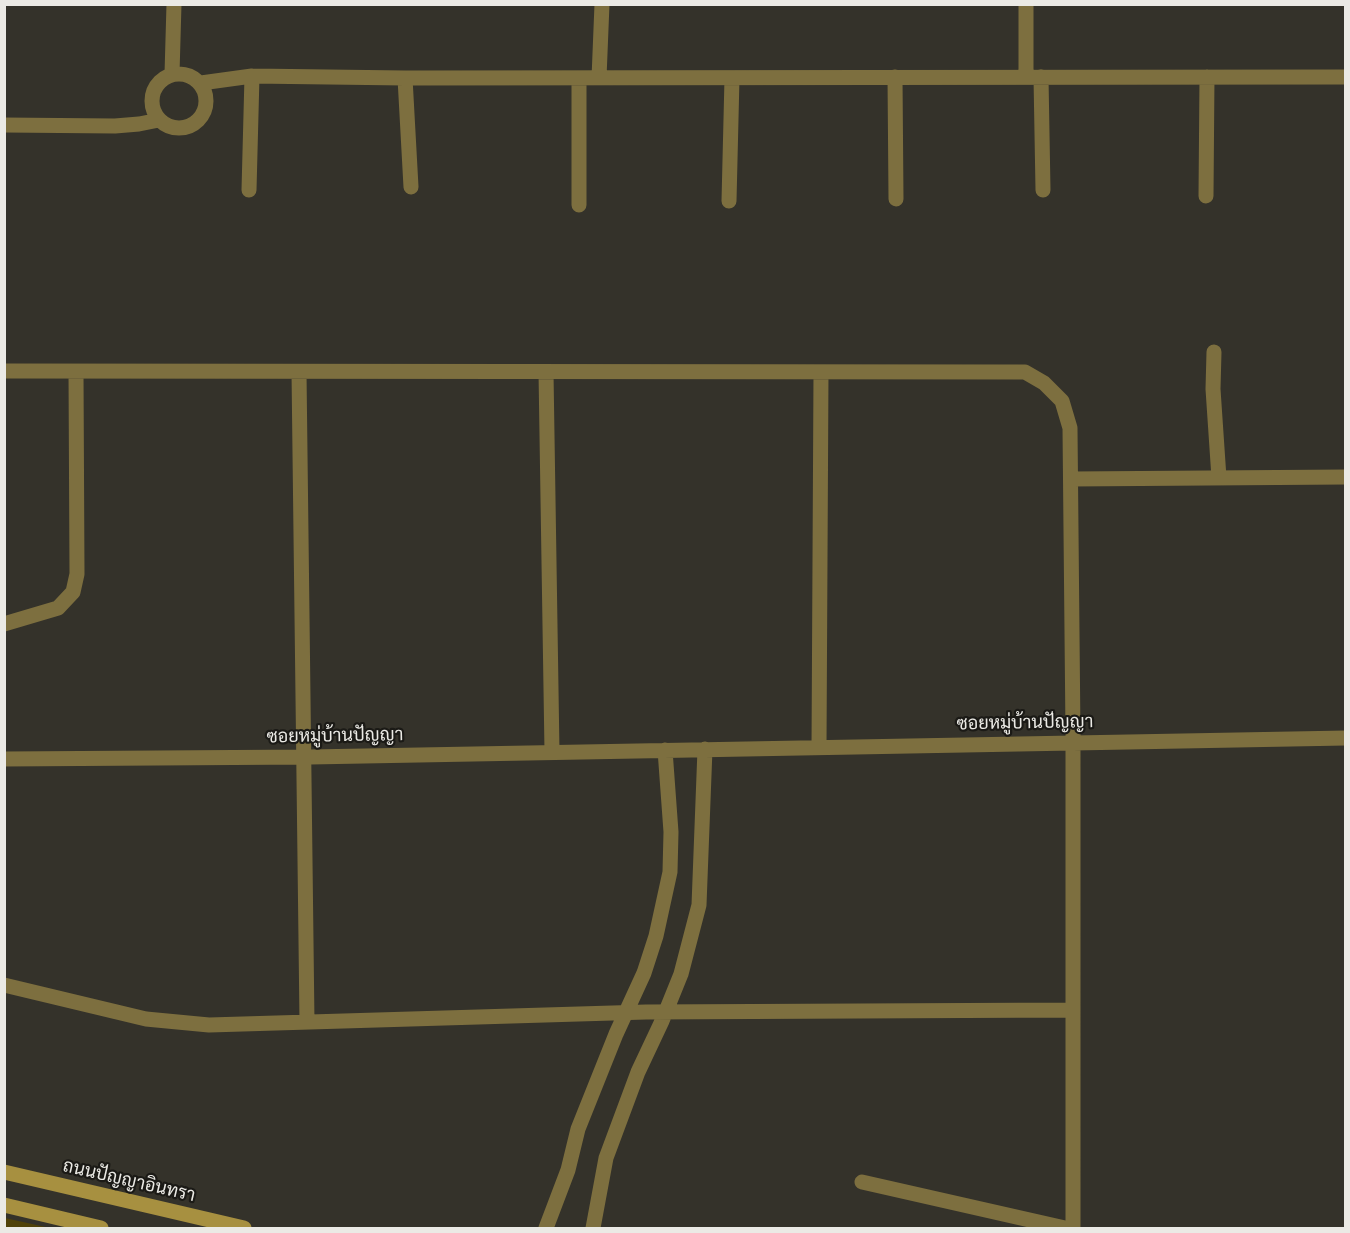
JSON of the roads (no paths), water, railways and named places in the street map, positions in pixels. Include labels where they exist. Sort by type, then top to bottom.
[{"type":"main road","name":"ถนนปัญญาอินทรา","points":[[4,1172],[244,1228]]},
{"type":"main road","points":[[4,1205],[101,1228]]},
{"type":"street","points":[[172,74],[174,4]]},
{"type":"street","points":[[599,78],[602,4]]},
{"type":"street","points":[[1026,4],[1043,190]]},
{"type":"street","points":[[172,74],[193,77],[201,83],[206,94],[207,106],[202,117],[193,126],[181,129],[169,127],[159,120],[153,111],[152,99],[155,88],[172,74]]},
{"type":"street","points":[[201,83],[252,76],[405,78],[1346,77]]},
{"type":"street","points":[[249,190],[252,76]]},
{"type":"street","points":[[895,77],[896,199]]},
{"type":"street","points":[[1206,196],[1207,77]]},
{"type":"street","points":[[405,78],[411,187]]},
{"type":"street","points":[[579,78],[579,205]]},
{"type":"street","points":[[729,201],[732,78]]},
{"type":"street","points":[[4,125],[115,126],[159,120]]},
{"type":"street","points":[[1215,352],[1213,389],[1219,478]]},
{"type":"street","points":[[4,371],[1025,372],[1044,383],[1062,401],[1070,428],[1073,742],[1073,1228]]},
{"type":"street","points":[[4,624],[58,608],[73,592],[77,574],[76,372]]},
{"type":"street","points":[[299,372],[308,1022]]},
{"type":"street","points":[[546,372],[552,752]]},
{"type":"street","points":[[819,747],[821,372]]},
{"type":"street","points":[[1071,479],[1346,477]]},
{"type":"street","name":"ซอยหมู่บ้านปัญญา","points":[[4,759],[305,757],[1346,738]]},
{"type":"street","points":[[593,1228],[606,1158],[638,1072],[681,974],[699,905],[705,749]]},
{"type":"street","points":[[546,1228],[568,1170],[578,1129],[644,973],[656,936],[670,872],[672,832],[665,750]]},
{"type":"street","points":[[4,985],[146,1019],[209,1025],[626,1012],[1072,1010]]},
{"type":"street","points":[[862,1182],[1065,1228]]}]
